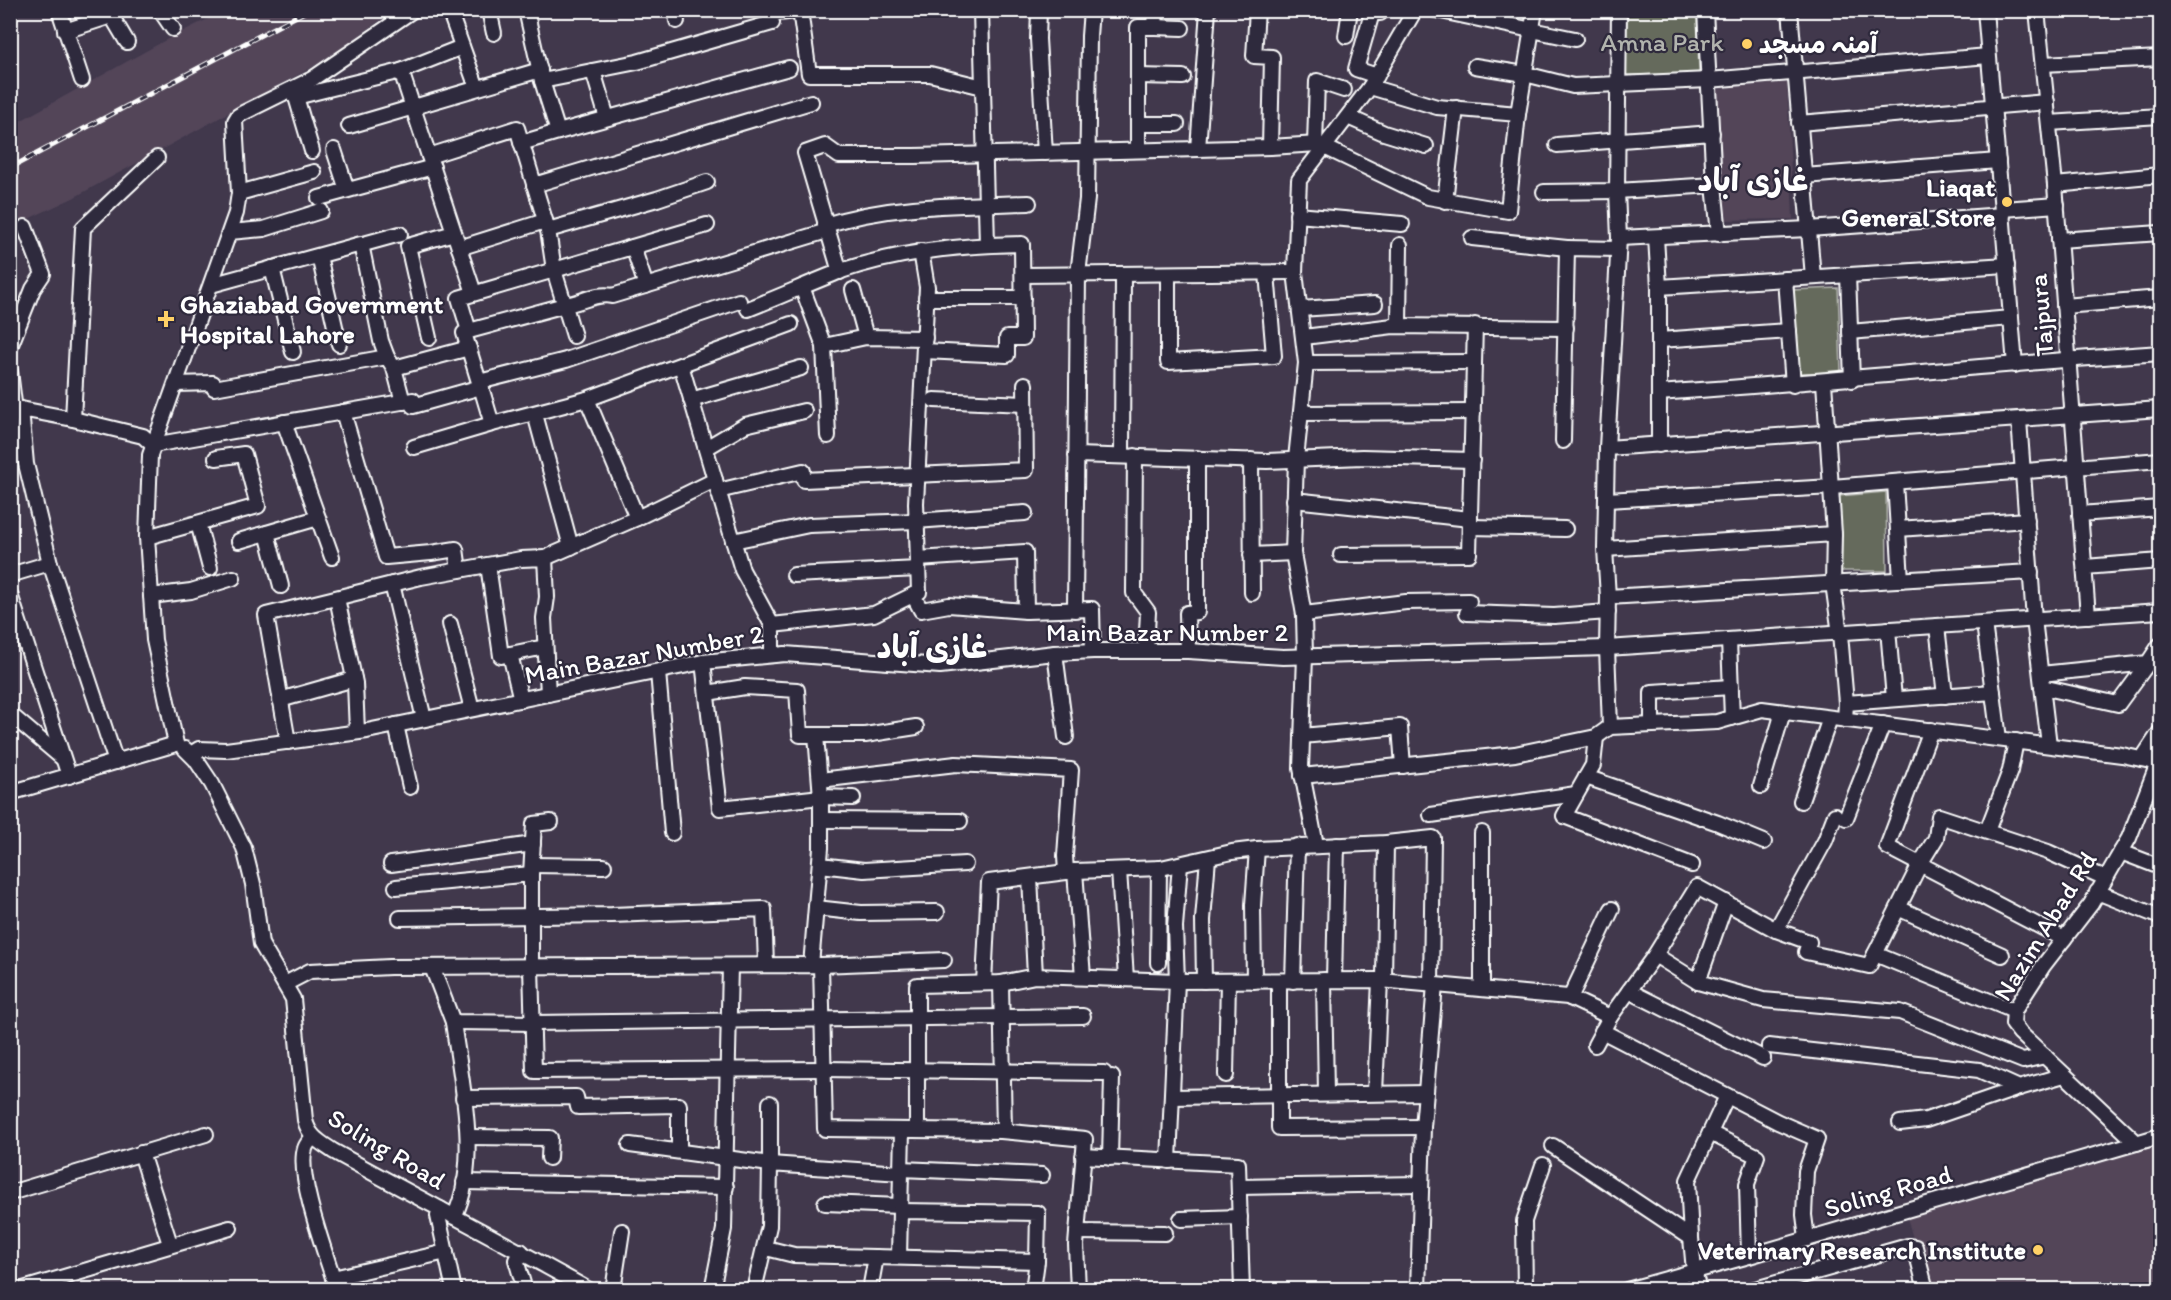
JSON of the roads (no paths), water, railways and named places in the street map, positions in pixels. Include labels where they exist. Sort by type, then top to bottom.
[{"type":"street","points":[[59,10],[82,80]]},
{"type":"street","points":[[160,10],[172,29]]},
{"type":"street","points":[[293,94],[413,10]]},
{"type":"street","points":[[449,10],[477,88]]},
{"type":"street","points":[[489,10],[494,33]]},
{"type":"street","points":[[526,10],[541,76],[558,132]]},
{"type":"street","points":[[349,126],[477,88],[541,76],[593,71],[637,62],[772,23],[768,12],[807,10]]},
{"type":"street","points":[[981,10],[987,245]]},
{"type":"street","points":[[1039,10],[1038,39],[1045,153]]},
{"type":"street","points":[[1075,610],[1078,274],[1087,199],[1091,10]]},
{"type":"street","points":[[1155,27],[1156,10]]},
{"type":"street","points":[[1198,148],[1208,10]]},
{"type":"street","points":[[1257,10],[1254,56],[1272,57],[1270,147]]},
{"type":"street","points":[[1346,36],[1350,10]]},
{"type":"street","points":[[1381,10],[1380,13],[1372,13],[1356,69],[1374,82],[1437,107],[1518,114]]},
{"type":"street","points":[[1316,845],[1301,768],[1305,656],[1304,614],[1293,553],[1296,459],[1306,363],[1295,272],[1299,180],[1320,146],[1348,117],[1374,82],[1415,10]]},
{"type":"street","points":[[1436,10],[1575,39]]},
{"type":"street","points":[[840,272],[805,153],[825,146],[840,156],[1320,146],[1428,197],[1508,211],[1518,114],[1535,10]]},
{"type":"street","points":[[1610,727],[1605,549],[1607,448],[1616,321],[1619,10]]},
{"type":"street","points":[[1705,10],[1714,185],[1719,234]]},
{"type":"street","points":[[1790,10],[1813,277]]},
{"type":"street","points":[[1984,10],[2015,365]]},
{"type":"street","name":"Tajpura","points":[[2037,10],[2055,185],[2088,616]]},
{"type":"street","points":[[800,11],[808,74],[930,74],[982,87]]},
{"type":"street","points":[[65,31],[110,13],[127,42]]},
{"type":"street","points":[[1138,150],[1138,27],[1182,28]]},
{"type":"street","points":[[10,793],[176,744],[154,640],[147,537],[150,455],[230,232],[239,193],[235,121],[238,116],[293,94],[401,71],[462,47]]},
{"type":"street","points":[[1475,66],[1525,74],[1573,86],[1709,80],[1988,56]]},
{"type":"street","points":[[2043,64],[2160,58]]},
{"type":"street","points":[[521,143],[789,69]]},
{"type":"street","points":[[401,71],[474,293]]},
{"type":"street","points":[[593,71],[607,118]]},
{"type":"street","points":[[1138,76],[1183,77]]},
{"type":"street","points":[[1320,146],[1317,81],[1344,90]]},
{"type":"street","points":[[293,94],[312,151]]},
{"type":"street","points":[[534,185],[810,102]]},
{"type":"street","points":[[1799,123],[2047,102]]},
{"type":"street","points":[[1445,201],[1456,108]]},
{"type":"street","points":[[2049,123],[2160,116]]},
{"type":"street","points":[[1348,117],[1384,133],[1426,146]]},
{"type":"street","points":[[1138,124],[1177,124]]},
{"type":"street","points":[[230,232],[264,229],[347,190],[517,128],[546,225],[554,270],[574,336]]},
{"type":"street","points":[[1557,145],[1712,133]]},
{"type":"street","points":[[334,150],[347,190]]},
{"type":"street","points":[[73,419],[83,228],[158,158]]},
{"type":"street","points":[[1804,176],[1998,161]]},
{"type":"street","points":[[239,193],[314,172]]},
{"type":"street","points":[[2055,185],[2160,175]]},
{"type":"street","points":[[459,248],[657,199],[707,182]]},
{"type":"street","points":[[1544,192],[1617,191],[1714,185]]},
{"type":"street","points":[[492,424],[464,333],[565,304],[578,303],[605,294],[612,296],[646,286],[826,228],[856,216],[904,208],[1029,203]]},
{"type":"street","points":[[1472,238],[1568,248],[1656,237],[1809,229],[2003,212],[2056,205]]},
{"type":"street","points":[[1297,215],[1402,224]]},
{"type":"street","points":[[469,331],[459,298],[707,225]]},
{"type":"street","points":[[10,347],[33,289],[43,274],[24,227]]},
{"type":"street","points":[[429,338],[408,246],[454,233]]},
{"type":"street","points":[[2059,240],[2160,233]]},
{"type":"street","points":[[211,285],[399,234]]},
{"type":"street","points":[[1656,237],[1659,287],[1659,445]]},
{"type":"street","points":[[15,411],[73,419],[142,436],[153,445],[413,400],[413,406],[802,288],[840,272],[921,251],[947,247],[1022,244],[1023,338],[1007,338],[1007,355],[866,337],[824,346]]},
{"type":"street","points":[[360,245],[381,341],[403,402]]},
{"type":"street","points":[[1399,326],[1400,245]]},
{"type":"street","points":[[633,247],[646,286]]},
{"type":"street","points":[[1563,441],[1568,248]]},
{"type":"street","points":[[772,625],[874,614],[919,592],[917,475],[926,298],[926,273],[921,251]]},
{"type":"street","points":[[319,256],[339,344]]},
{"type":"street","points":[[1659,287],[2007,265]]},
{"type":"street","points":[[272,268],[293,352]]},
{"type":"street","points":[[1023,275],[1295,272]]},
{"type":"street","points":[[1168,274],[1168,362],[1274,356],[1267,273]]},
{"type":"street","points":[[1123,274],[1134,593],[1148,612],[1146,651]]},
{"type":"street","points":[[1848,275],[1852,380]]},
{"type":"street","points":[[1785,279],[1793,385]]},
{"type":"street","points":[[802,288],[824,346],[828,436]]},
{"type":"street","points":[[853,290],[866,337]]},
{"type":"street","points":[[926,298],[1023,298]]},
{"type":"street","points":[[2064,306],[2160,298]]},
{"type":"street","points":[[1300,309],[1375,304]]},
{"type":"street","points":[[1850,332],[2011,318]]},
{"type":"street","points":[[414,447],[587,399],[791,324]]},
{"type":"street","points":[[1304,337],[1399,326],[1475,325],[1566,328]]},
{"type":"street","points":[[1341,555],[1469,554],[1475,325]]},
{"type":"street","points":[[1659,340],[1789,331]]},
{"type":"street","points":[[176,384],[213,383],[214,388],[390,363],[469,348]]},
{"type":"street","points":[[1659,393],[1793,385],[2068,359],[2160,353]]},
{"type":"street","points":[[1306,363],[1474,362]]},
{"type":"street","points":[[681,365],[742,570],[772,625],[772,655]]},
{"type":"street","points":[[692,400],[801,368]]},
{"type":"street","points":[[10,370],[15,411],[50,563],[116,762]]},
{"type":"street","points":[[1824,382],[1832,487],[1833,583],[1840,634],[1846,703],[1845,720]]},
{"type":"street","points":[[288,742],[266,615],[459,570],[521,559],[545,558],[717,485],[803,475],[917,475],[1026,470],[1025,384]]},
{"type":"street","points":[[587,399],[638,518]]},
{"type":"street","points":[[934,400],[1025,404]]},
{"type":"street","points":[[1607,448],[2160,409]]},
{"type":"street","points":[[706,448],[745,425],[804,411]]},
{"type":"street","points":[[343,412],[386,557],[456,549],[459,570]]},
{"type":"street","points":[[1301,413],[1473,412]]},
{"type":"street","points":[[535,414],[572,547]]},
{"type":"street","points":[[2019,420],[2034,619],[2049,746]]},
{"type":"street","points":[[284,422],[332,557]]},
{"type":"street","points":[[147,537],[258,506],[244,454],[216,458]]},
{"type":"street","points":[[1076,455],[1251,460],[1362,457],[1472,460]]},
{"type":"street","points":[[1188,651],[1187,613],[1197,612],[1197,458]]},
{"type":"street","points":[[1251,460],[1252,593]]},
{"type":"street","points":[[1607,500],[1832,487],[2160,460]]},
{"type":"street","points":[[1895,482],[1901,579]]},
{"type":"street","points":[[1294,500],[1470,523],[1565,529]]},
{"type":"street","points":[[2080,514],[2160,508]]},
{"type":"street","points":[[733,541],[809,525],[916,521],[1025,513]]},
{"type":"street","points":[[239,541],[318,518]]},
{"type":"street","points":[[1898,529],[2027,520]]},
{"type":"street","points":[[198,523],[210,568]]},
{"type":"street","points":[[267,533],[281,586]]},
{"type":"street","points":[[1605,549],[1834,534]]},
{"type":"street","points":[[794,575],[1025,552],[1026,611]]},
{"type":"street","points":[[1251,555],[1293,553]]},
{"type":"street","points":[[545,558],[548,597],[544,618],[548,694]]},
{"type":"street","points":[[2085,567],[2160,561]]},
{"type":"street","points":[[10,575],[50,563]]},
{"type":"street","points":[[488,565],[501,656],[545,647]]},
{"type":"street","points":[[1608,597],[2031,572]]},
{"type":"street","points":[[151,596],[191,591],[233,578]]},
{"type":"street","points":[[392,584],[424,719]]},
{"type":"street","points":[[10,594],[17,636],[69,776]]},
{"type":"street","points":[[914,595],[921,610],[949,605],[1026,611],[1092,609],[1094,651]]},
{"type":"street","points":[[337,598],[354,679],[357,732]]},
{"type":"street","points":[[1304,614],[1406,602],[1554,616],[1608,612]]},
{"type":"street","name":"Main Bazar Number 2","points":[[191,754],[199,749],[226,750],[357,732],[704,662],[785,654],[940,666],[1094,651],[1188,651],[1283,657],[1607,648],[2160,611]]},
{"type":"street","points":[[1984,623],[1999,739]]},
{"type":"street","points":[[450,624],[472,710]]},
{"type":"street","points":[[1937,626],[1945,696]]},
{"type":"street","points":[[1888,629],[1894,699]]},
{"type":"street","points":[[1729,640],[1732,718]]},
{"type":"street","points":[[2041,680],[2118,704],[2160,645]]},
{"type":"street","points":[[1055,653],[1066,737]]},
{"type":"street","points":[[510,654],[521,700]]},
{"type":"street","points":[[704,662],[720,808],[821,797],[853,798]]},
{"type":"street","points":[[2041,680],[2148,663]]},
{"type":"street","points":[[658,672],[672,833]]},
{"type":"street","points":[[280,699],[354,679]]},
{"type":"street","points":[[707,693],[745,687],[797,690],[800,735],[865,735],[916,727]]},
{"type":"street","points":[[1652,725],[1652,692],[1731,687]]},
{"type":"street","points":[[1846,703],[1993,692]]},
{"type":"street","points":[[1302,776],[1515,754],[1596,737],[1610,727],[1717,722],[1762,709],[2160,761]]},
{"type":"street","points":[[1761,786],[1783,712]]},
{"type":"street","points":[[10,714],[63,760]]},
{"type":"street","points":[[1801,801],[1830,718]]},
{"type":"street","points":[[1776,930],[1840,817],[1883,724]]},
{"type":"street","points":[[396,725],[410,787]]},
{"type":"street","points":[[1302,736],[1400,727],[1403,766]]},
{"type":"street","points":[[1931,730],[1887,848],[2064,939]]},
{"type":"street","points":[[2142,759],[2160,732]]},
{"type":"street","points":[[816,735],[821,797],[816,965],[823,1019],[825,1129],[1005,1131],[1085,1139],[1077,1232],[1078,1290]]},
{"type":"street","points":[[1596,737],[1593,765],[1564,816],[1692,865]]},
{"type":"street","points":[[1987,831],[2010,771],[2016,741]]},
{"type":"street","name":"Soling Road","points":[[176,744],[191,754],[224,806],[244,848],[253,884],[261,944],[295,1005],[305,1120],[313,1137],[333,1151],[521,1251],[589,1290]]},
{"type":"street","name":"Nazim Abad Rd","points":[[2137,1143],[2020,1033],[2013,1023],[2014,1011],[2043,966],[2097,892],[2129,838],[2160,761]]},
{"type":"street","points":[[820,780],[956,764],[1071,770],[1065,856],[1070,872],[1083,977]]},
{"type":"street","points":[[1586,777],[1718,823],[1764,842]]},
{"type":"street","points":[[1431,815],[1576,794]]},
{"type":"street","points":[[1595,1045],[1610,1017],[1655,955],[1697,887],[1776,930],[1809,942],[1806,952],[1869,966],[1920,864],[1936,838],[1939,816],[2048,852],[2105,878]]},
{"type":"street","points":[[821,820],[960,821]]},
{"type":"street","points":[[551,822],[534,824],[531,916],[534,1071],[824,1069],[1108,1075],[1110,1158]]},
{"type":"street","points":[[1482,833],[1482,989]]},
{"type":"street","points":[[984,983],[989,882],[1070,872],[1159,868],[1257,849],[1386,843],[1433,838],[1433,984],[1420,1184],[1418,1290]]},
{"type":"street","points":[[1375,1093],[1382,980],[1386,843]]},
{"type":"street","points":[[391,864],[533,844]]},
{"type":"street","points":[[1326,1093],[1329,980],[1338,845]]},
{"type":"street","points":[[1297,846],[1286,981],[1279,1128],[1423,1127]]},
{"type":"street","points":[[1254,981],[1253,905],[1257,849]]},
{"type":"street","points":[[2121,852],[2160,867]]},
{"type":"street","points":[[1204,981],[1203,920],[1208,858]]},
{"type":"street","points":[[820,865],[864,870],[965,864]]},
{"type":"street","points":[[1169,1161],[1177,981],[1175,927],[1180,864]]},
{"type":"street","points":[[396,887],[532,869],[604,866]]},
{"type":"street","points":[[1158,963],[1159,868]]},
{"type":"street","points":[[1119,870],[1126,979]]},
{"type":"street","points":[[1030,877],[1035,976]]},
{"type":"street","points":[[2097,892],[2160,916]]},
{"type":"street","points":[[1698,982],[1726,903]]},
{"type":"street","points":[[816,908],[861,913],[937,912]]},
{"type":"street","points":[[1898,908],[2002,955]]},
{"type":"street","points":[[400,918],[764,909],[766,965]]},
{"type":"street","points":[[1570,998],[1612,909]]},
{"type":"street","points":[[1875,954],[2014,1011]]},
{"type":"street","points":[[1655,955],[1698,982],[1763,1000],[1900,1012],[2023,1061],[2045,1056]]},
{"type":"street","points":[[285,984],[310,971],[432,967],[816,965],[944,960]]},
{"type":"street","points":[[712,1290],[724,1229],[730,966]]},
{"type":"street","points":[[432,967],[453,1022],[468,1137],[464,1182],[454,1217]]},
{"type":"street","points":[[917,1130],[917,985],[1001,983],[1035,976],[1177,981],[1382,980],[1570,998],[1610,1017]]},
{"type":"street","points":[[1226,1075],[1228,981]]},
{"type":"street","points":[[1001,983],[1005,1131]]},
{"type":"street","points":[[1629,991],[1766,1052],[1979,1070],[2019,1088]]},
{"type":"street","points":[[453,1022],[1083,1017]]},
{"type":"street","points":[[1602,1031],[1778,1122],[1817,1139],[1806,1172],[1804,1215],[1807,1239]]},
{"type":"street","points":[[1900,1123],[1926,1120],[2064,1075]]},
{"type":"street","points":[[1172,1097],[1426,1093]]},
{"type":"street","points":[[1699,1290],[1690,1238],[1688,1180],[1727,1096]]},
{"type":"street","points":[[463,1098],[576,1097],[578,1107],[679,1105],[679,1151]]},
{"type":"street","points":[[754,1290],[766,1248],[769,1226],[770,1103]]},
{"type":"street","points":[[899,1257],[902,1130]]},
{"type":"street","points":[[1710,1133],[1757,1156],[1747,1184],[1749,1256]]},
{"type":"street","points":[[10,1193],[206,1134]]},
{"type":"street","name":"Soling Road","points":[[1627,1290],[2160,1136]]},
{"type":"street","points":[[313,1137],[305,1148],[304,1170],[311,1205],[335,1284],[446,1252]]},
{"type":"street","points":[[468,1137],[550,1138],[549,1158]]},
{"type":"street","points":[[630,1145],[770,1164],[1042,1175]]},
{"type":"street","points":[[1553,1146],[1690,1238]]},
{"type":"street","points":[[141,1154],[170,1244]]},
{"type":"street","points":[[1083,1156],[1238,1164],[1242,1290]]},
{"type":"street","points":[[1525,1290],[1524,1221],[1543,1165]]},
{"type":"street","points":[[464,1182],[726,1188]]},
{"type":"street","points":[[1239,1187],[1420,1184]]},
{"type":"street","points":[[825,1203],[900,1208],[1038,1212],[1033,1290]]},
{"type":"street","points":[[440,1209],[438,1216],[454,1290]]},
{"type":"street","points":[[1181,1219],[1240,1217]]},
{"type":"street","points":[[20,1290],[230,1227]]},
{"type":"street","points":[[613,1290],[622,1231]]},
{"type":"street","points":[[1077,1232],[1165,1233]]},
{"type":"street","points":[[1752,1290],[1908,1246],[1915,1247],[1926,1290]]},
{"type":"street","points":[[766,1248],[794,1255],[1036,1261]]},
{"type":"street","points":[[521,1251],[516,1260],[525,1290]]},
{"type":"street","points":[[870,1290],[876,1257]]},
{"type":"railway","points":[[10,168],[308,10]]},
{"type":"place","name":"آمنہ مسجد","points":[[1747,44]]},
{"type":"place","name":"Liaqat General Store","points":[[2007,202]]},
{"type":"place","name":"Ghaziabad Government Hospital Lahore","points":[[166,319]]},
{"type":"place","name":"Veterinary Research Institute","points":[[2038,1250]]},
{"type":"district","name":"غازى آباد","points":[[1753,180]]},
{"type":"district","name":"غازى آباد","points":[[932,647]]},
{"type":"park label","name":"Amna Park","points":[[1662,42]]}]
